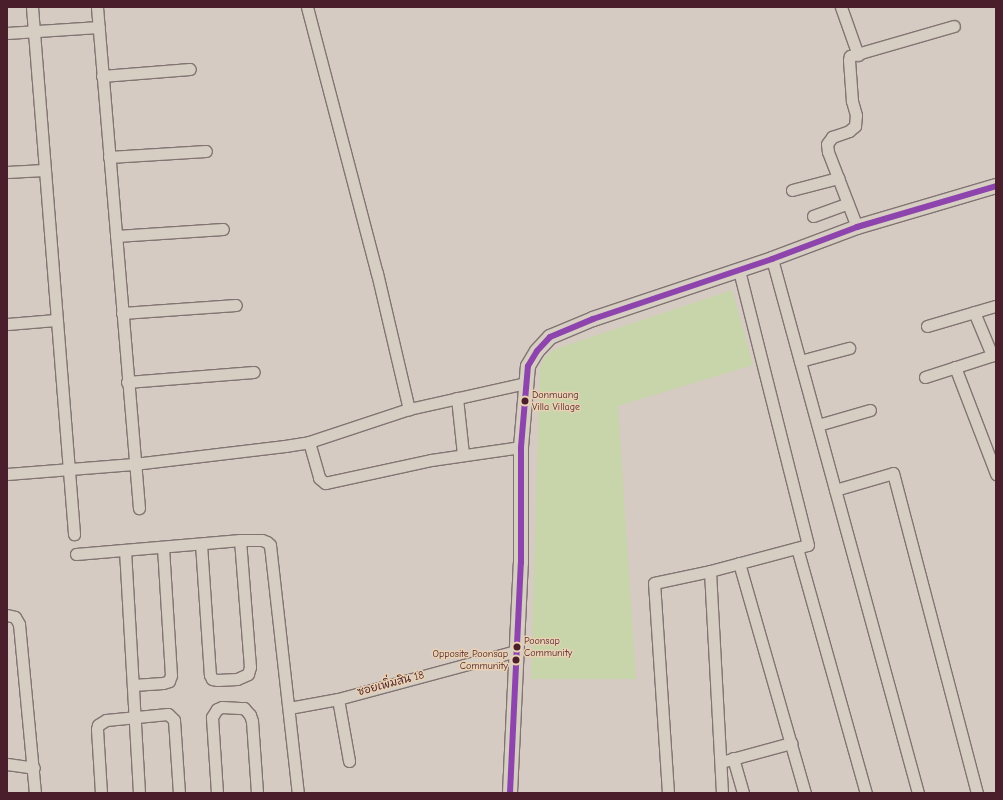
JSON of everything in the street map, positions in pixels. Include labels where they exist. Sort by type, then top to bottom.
[{"type":"street","points":[[32,7],[74,534]]},
{"type":"street","points":[[97,7],[127,382],[139,508]]},
{"type":"street","points":[[307,7],[375,266],[409,409]]},
{"type":"street","points":[[842,7],[858,55]]},
{"type":"street","points":[[857,227],[828,152],[827,144],[832,137],[849,131],[855,126],[856,115],[852,101],[850,56],[858,55],[954,26]]},
{"type":"street","points":[[7,33],[99,27]]},
{"type":"street","points":[[102,76],[190,69]]},
{"type":"street","points":[[109,157],[206,151]]},
{"type":"street","points":[[7,172],[44,170]]},
{"type":"street","points":[[792,190],[838,178]]},
{"type":"street","points":[[510,793],[521,563],[521,447],[525,383],[528,366],[537,351],[550,337],[594,319],[739,270],[857,227],[996,186]]},
{"type":"street","points":[[813,216],[848,203]]},
{"type":"street","points":[[116,236],[223,229]]},
{"type":"street","points":[[772,258],[918,793]]},
{"type":"street","points":[[668,793],[654,584],[808,545],[739,270]]},
{"type":"street","points":[[122,313],[236,305]]},
{"type":"street","points":[[927,326],[995,306]]},
{"type":"street","points":[[925,377],[994,354],[974,312]]},
{"type":"street","points":[[7,324],[56,320]]},
{"type":"street","points":[[800,361],[849,348]]},
{"type":"street","points":[[955,367],[996,474]]},
{"type":"street","points":[[127,382],[254,372]]},
{"type":"street","points":[[7,474],[134,464],[272,448],[309,442],[409,409],[525,383]]},
{"type":"street","points":[[457,398],[463,454]]},
{"type":"street","points":[[818,425],[870,410]]},
{"type":"street","points":[[309,442],[319,478],[324,483],[463,454],[521,447]]},
{"type":"street","points":[[836,490],[893,473],[977,793]]},
{"type":"street","points":[[201,544],[210,675],[212,679],[217,680],[237,678],[248,674],[250,668],[240,540]]},
{"type":"street","points":[[76,554],[240,540],[262,540],[270,545],[298,793]]},
{"type":"street","points":[[133,685],[163,683],[169,681],[171,675],[163,547]]},
{"type":"street","points":[[797,548],[866,793]]},
{"type":"street","points":[[125,550],[139,793]]},
{"type":"street","points":[[739,563],[805,793]]},
{"type":"street","points":[[710,571],[722,793]]},
{"type":"street","points":[[7,615],[15,617],[19,624],[34,768],[35,793]]},
{"type":"street","name":"ซอยเพิ่มสิน 18","points":[[288,708],[338,699],[516,652]]},
{"type":"street","points":[[338,699],[349,761]]},
{"type":"street","points":[[218,793],[212,717],[217,709],[222,707],[244,708],[250,715],[257,793]]},
{"type":"street","points":[[101,793],[98,725],[106,720],[168,714],[174,720],[179,793]]},
{"type":"street","points":[[720,762],[791,743]]},
{"type":"street","points":[[733,758],[744,793]]},
{"type":"street","points":[[7,764],[34,768]]},
{"type":"green space","points":[[732,290],[753,365],[618,406],[636,679],[531,679],[540,368],[544,358],[555,349]]},
{"type":"transit line","points":[[510,793],[521,563],[521,447],[528,366],[537,351],[550,337],[593,319],[772,259],[857,227],[996,186]]},
{"type":"place","name":"Donmuang Villa Village","points":[[525,401]]},
{"type":"place","name":"Poonsap Community","points":[[517,647]]},
{"type":"place","name":"Opposite Poonsap Community","points":[[516,660]]}]
